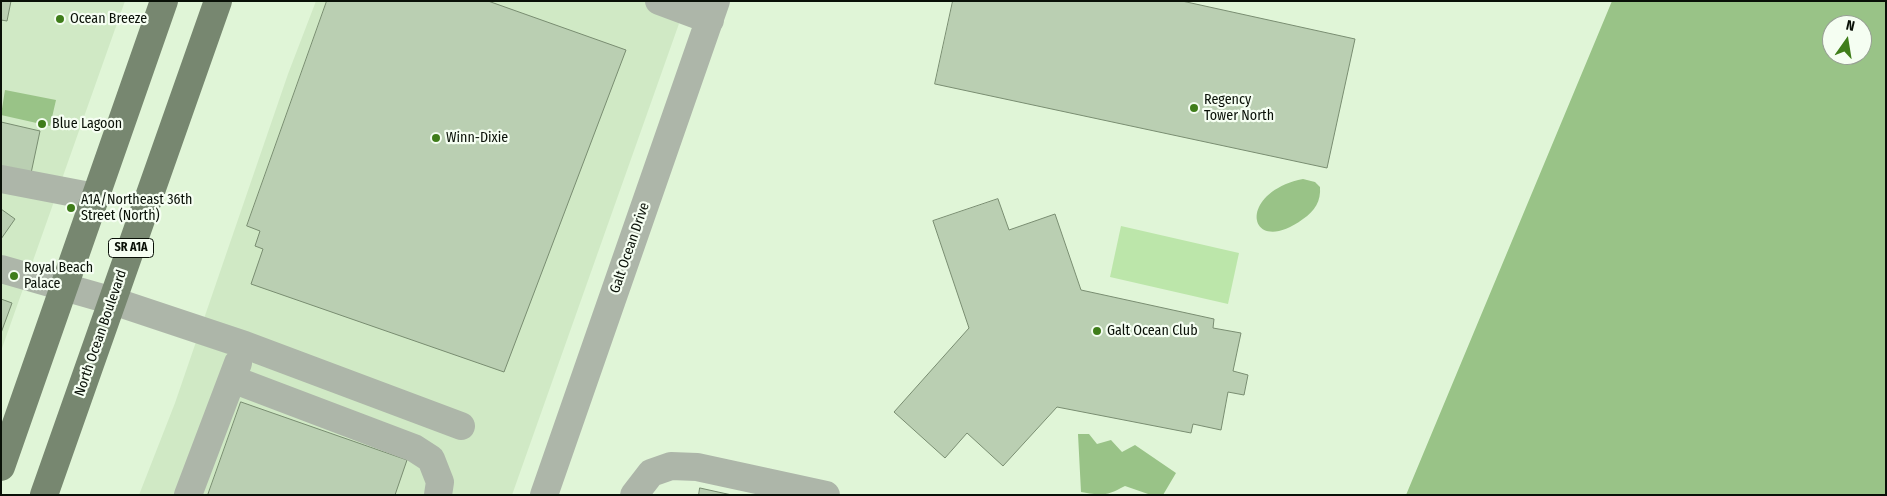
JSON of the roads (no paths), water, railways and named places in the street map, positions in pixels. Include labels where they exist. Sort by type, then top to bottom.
[{"type":"main road","points":[[1,468],[164,1]]},
{"type":"main road","name":"North Ocean Boulevard","points":[[47,494],[218,1]]},
{"type":"street","points":[[660,1],[713,11]]},
{"type":"street","name":"Galt Ocean Drive","points":[[544,495],[713,11]]},
{"type":"street","points":[[1,179],[95,197]]},
{"type":"street","points":[[1,269],[113,301],[245,345],[461,426]]},
{"type":"street","points":[[188,495],[245,345]]},
{"type":"street","points":[[232,379],[414,448],[431,459],[440,482],[438,495]]},
{"type":"street","points":[[634,495],[651,473],[671,466],[697,466],[720,482],[826,495]]},
{"type":"place","name":"Ocean Breeze","points":[[60,19]]},
{"type":"place","name":"Regency Tower North","points":[[1194,108]]},
{"type":"place","name":"Blue Lagoon","points":[[42,124]]},
{"type":"place","name":"Winn-Dixie","points":[[436,138]]},
{"type":"place","name":"A1A/Northeast 36th Street (North)","points":[[71,208]]},
{"type":"place","name":"Royal Beach Palace","points":[[14,276]]},
{"type":"place","name":"Galt Ocean Club","points":[[1097,331]]}]
